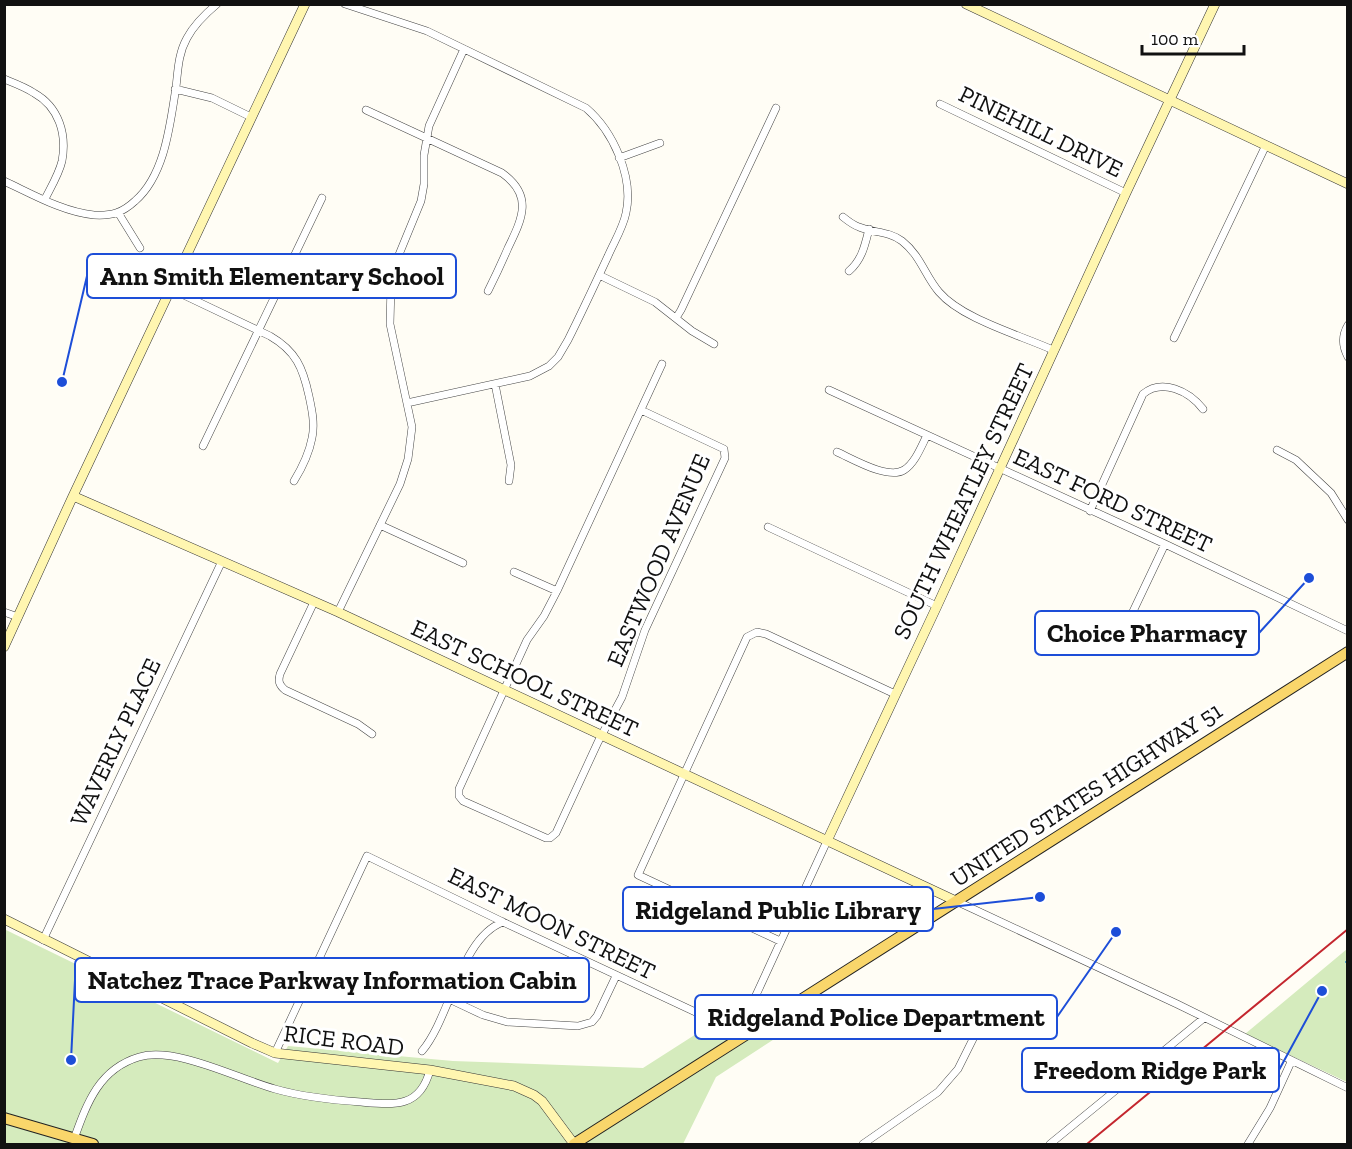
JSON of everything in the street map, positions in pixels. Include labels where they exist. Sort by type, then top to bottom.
[{"type":"main road","name":"UNITED STATES HIGHWAY 51","points":[[574,1144],[1347,652]]},
{"type":"main road","points":[[4,1118],[93,1144]]},
{"type":"street","points":[[4,181],[69,209],[94,215],[119,214],[147,190],[158,170],[179,59],[186,39],[196,24],[217,4]]},
{"type":"street","points":[[4,647],[250,117],[305,4]]},
{"type":"street","points":[[345,4],[427,31],[586,108],[605,127],[619,158],[627,190],[626,213],[599,276],[568,340],[558,357],[549,366],[530,376],[407,404]]},
{"type":"street","points":[[966,4],[1347,184]]},
{"type":"street","name":"SOUTH WHEATLEY STREET","points":[[721,1024],[728,1023],[751,1006],[1215,4]]},
{"type":"street","points":[[338,612],[380,525],[408,459],[412,428],[390,324],[390,296],[394,269],[421,201],[426,137],[464,49]]},
{"type":"street","points":[[4,79],[36,93],[51,107],[61,123],[64,142],[62,163],[45,200]]},
{"type":"street","points":[[175,89],[212,98],[250,117]]},
{"type":"street","name":"PINEHILL DRIVE","points":[[940,104],[1126,193]]},
{"type":"street","points":[[676,318],[776,108]]},
{"type":"street","points":[[366,110],[502,174],[510,179],[520,193],[523,207],[520,223],[488,291]]},
{"type":"street","points":[[619,158],[660,142]]},
{"type":"street","points":[[1174,338],[1266,145]]},
{"type":"street","points":[[203,446],[322,198]]},
{"type":"street","points":[[119,214],[140,248]]},
{"type":"street","points":[[843,217],[858,227],[890,235],[902,241],[917,256],[938,292],[952,304],[969,314],[1053,350]]},
{"type":"street","points":[[849,271],[862,255],[869,229]]},
{"type":"street","points":[[599,276],[645,297],[714,344]]},
{"type":"street","points":[[171,289],[282,343],[296,359],[303,371],[312,411],[313,435],[311,446],[294,482]]},
{"type":"street","points":[[1347,325],[1343,334],[1347,357]]},
{"type":"street","points":[[602,735],[556,832],[550,838],[543,837],[464,801],[459,796],[459,789],[527,640],[550,606],[662,364]]},
{"type":"street","points":[[495,384],[511,465],[508,481]]},
{"type":"street","points":[[1090,511],[1143,394],[1156,387],[1173,388],[1194,398],[1203,409]]},
{"type":"street","name":"EAST FORD STREET","points":[[829,390],[1165,544],[1347,631]]},
{"type":"street","name":"EASTWOOD AVENUE","points":[[602,735],[622,697],[645,630],[726,453],[724,449],[641,410]]},
{"type":"street","points":[[837,452],[893,474],[904,471],[914,460],[927,435]]},
{"type":"street","points":[[1277,450],[1296,460],[1331,493],[1347,520]]},
{"type":"street","name":"EAST SCHOOL STREET","points":[[73,496],[338,612],[956,901]]},
{"type":"street","points":[[380,525],[463,563]]},
{"type":"street","points":[[768,528],[937,606]]},
{"type":"street","points":[[1128,622],[1165,544]]},
{"type":"street","name":"WAVERLY PLACE","points":[[43,940],[222,561]]},
{"type":"street","points":[[514,572],[557,591]]},
{"type":"street","points":[[314,602],[278,679],[280,686],[358,724],[372,734]]},
{"type":"street","points":[[4,612],[18,618]]},
{"type":"street","points":[[780,941],[638,874],[747,637],[757,632],[895,694]]},
{"type":"street","name":"EAST MOON STREET","points":[[275,1053],[367,856],[721,1024]]},
{"type":"street","points":[[956,901],[1347,1088]]},
{"type":"street","name":"RICE ROAD","points":[[4,919],[275,1053],[430,1070],[524,1089],[548,1108],[574,1144]]},
{"type":"street","points":[[422,1051],[436,1030],[478,942],[485,932],[503,922]]},
{"type":"street","points":[[449,999],[483,1015],[507,1022],[578,1026],[592,1022],[597,1017],[616,976]]},
{"type":"street","points":[[863,1144],[938,1092],[958,1068],[985,1015]]},
{"type":"street","points":[[1050,1144],[1204,1018]]},
{"type":"street","points":[[74,1139],[90,1098],[101,1081],[119,1066],[147,1055],[165,1054],[180,1057],[292,1094],[373,1103],[410,1100],[425,1087],[430,1070]]},
{"type":"street","points":[[1248,1144],[1270,1108],[1291,1062]]},
{"type":"green space","points":[[4,929],[278,1063],[288,1046],[453,1061],[643,1068],[754,997],[779,1036],[716,1077],[683,1144],[5,1144]]},
{"type":"green space","points":[[1347,949],[1347,1082],[1245,1034]]},
{"type":"railway","points":[[1087,1144],[1348,929]]},
{"type":"place","name":"Ann Smith Elementary School","points":[[62,382]]},
{"type":"place","name":"Choice Pharmacy","points":[[1309,578]]},
{"type":"place","name":"Ridgeland Public Library","points":[[1040,897]]},
{"type":"place","name":"Ridgeland Police Department","points":[[1116,932]]},
{"type":"place","name":"Freedom Ridge Park","points":[[1322,991]]},
{"type":"place","name":"Natchez Trace Parkway Information Cabin","points":[[71,1060]]}]
